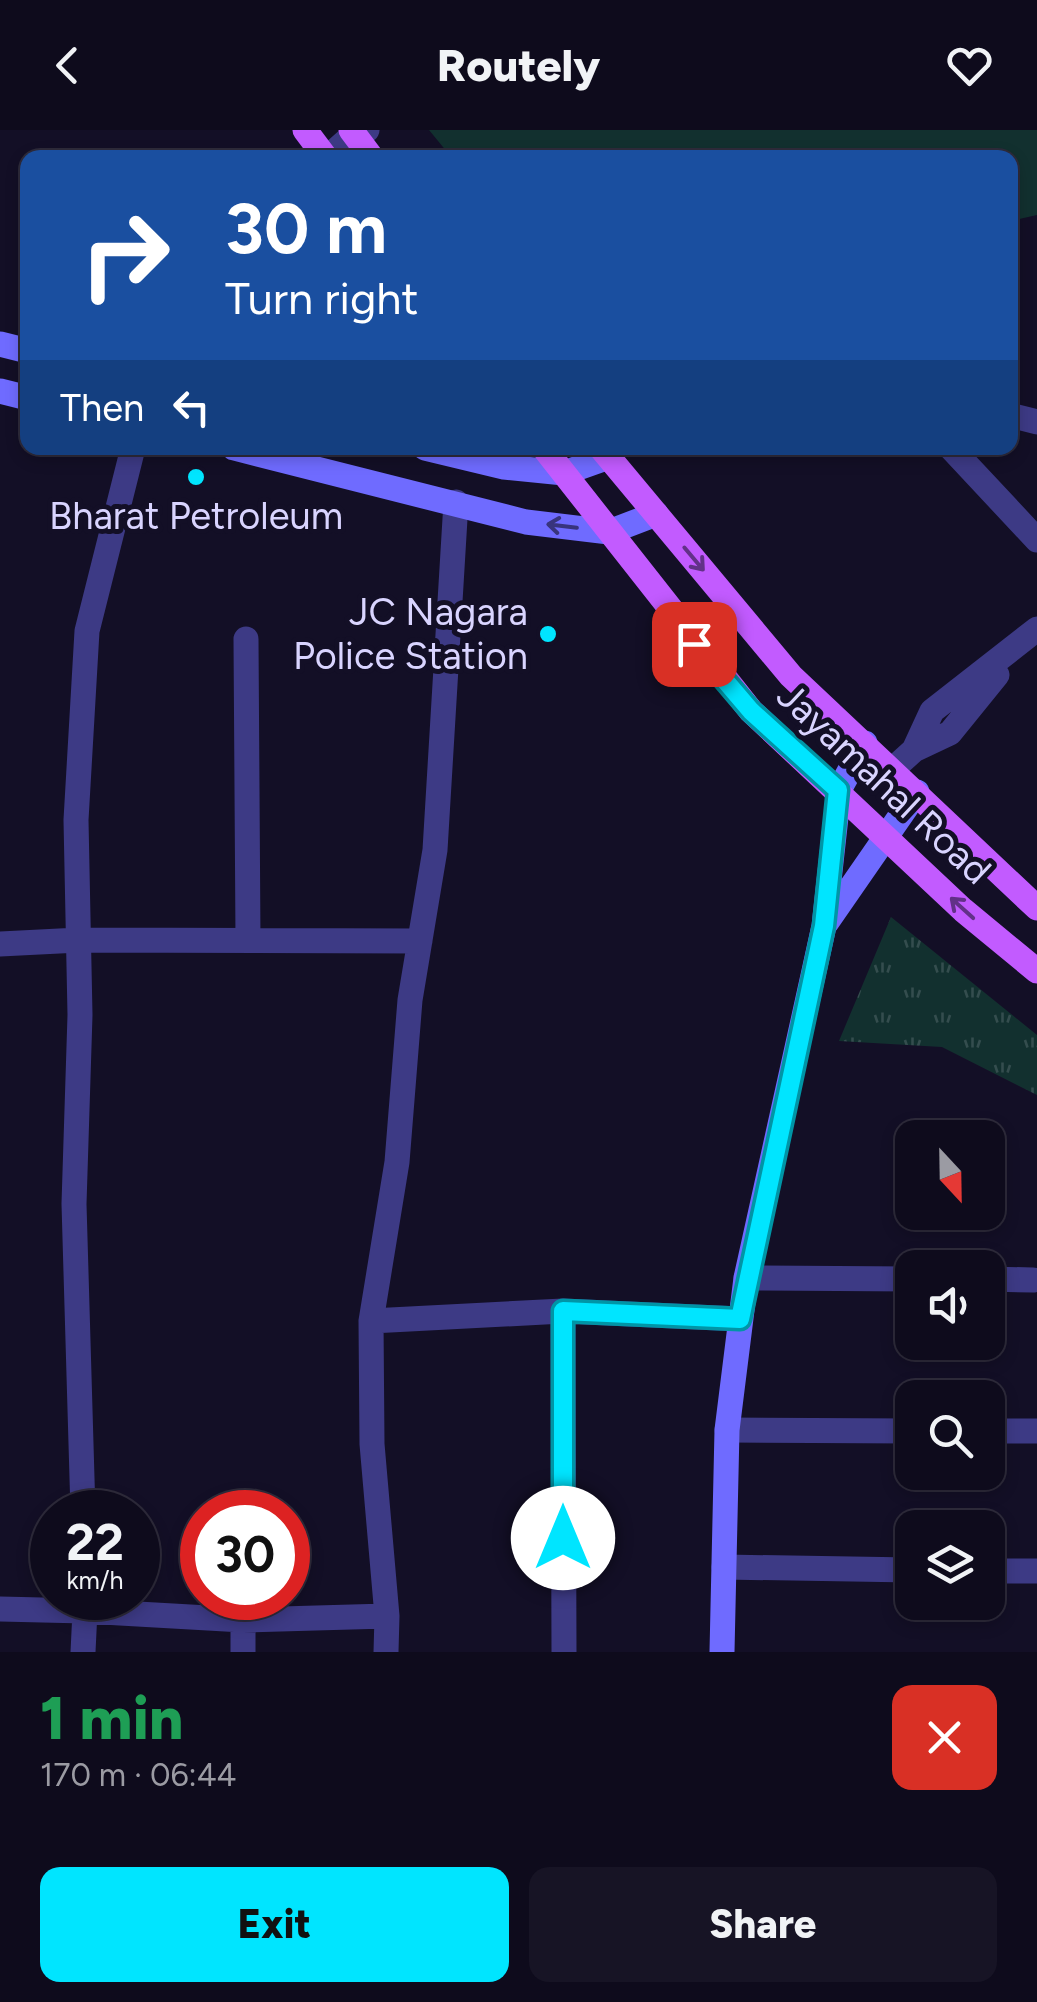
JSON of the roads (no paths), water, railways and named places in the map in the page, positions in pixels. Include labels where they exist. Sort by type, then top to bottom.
[{"type":"main road","name":"Jayamahal Road","points":[[550,455],[751,711],[964,910],[1037,971]]},
{"type":"main road","name":"Jayamahal Road","points":[[607,455],[791,676],[1037,908]]},
{"type":"street","points":[[335,150],[357,131]]},
{"type":"street","points":[[82,1490],[74,1204],[79,940],[76,820],[87,631],[131,455]]},
{"type":"street","points":[[263,455],[526,522],[609,532],[656,514]]},
{"type":"street","points":[[454,455],[504,467],[564,473],[599,455]]},
{"type":"street","points":[[958,455],[1037,540]]},
{"type":"street","points":[[386,1652],[387,1616],[372,1444],[371,1321],[397,1162],[410,1000],[434,850],[456,502]]},
{"type":"street","points":[[893,769],[914,750],[932,712],[1030,636]]},
{"type":"street","points":[[246,639],[248,939]]},
{"type":"street","points":[[722,1652],[726,1430],[746,1278],[824,926],[838,790],[866,743]]},
{"type":"street","points":[[824,926],[916,792]]},
{"type":"street","points":[[0,944],[79,940],[420,941]]},
{"type":"street","points":[[746,1278],[895,1279]]},
{"type":"street","points":[[1005,1279],[1033,1280]]},
{"type":"street","points":[[371,1321],[563,1311],[740,1319]]},
{"type":"street","points":[[563,1311],[564,1652]]},
{"type":"street","points":[[726,1430],[895,1430]]},
{"type":"street","points":[[1005,1431],[1037,1431]]},
{"type":"street","points":[[724,1567],[895,1570]]},
{"type":"street","points":[[1005,1571],[1037,1572]]},
{"type":"street","points":[[0,1609],[30,1607]]},
{"type":"street","points":[[310,1618],[387,1616]]},
{"type":"street","points":[[83,1652],[84,1620]]},
{"type":"street","points":[[243,1620],[243,1652]]},
{"type":"place","name":"Bharat Petroleum","points":[[196,477]]},
{"type":"place","name":"JC Nagara Police Station","points":[[548,634]]}]
